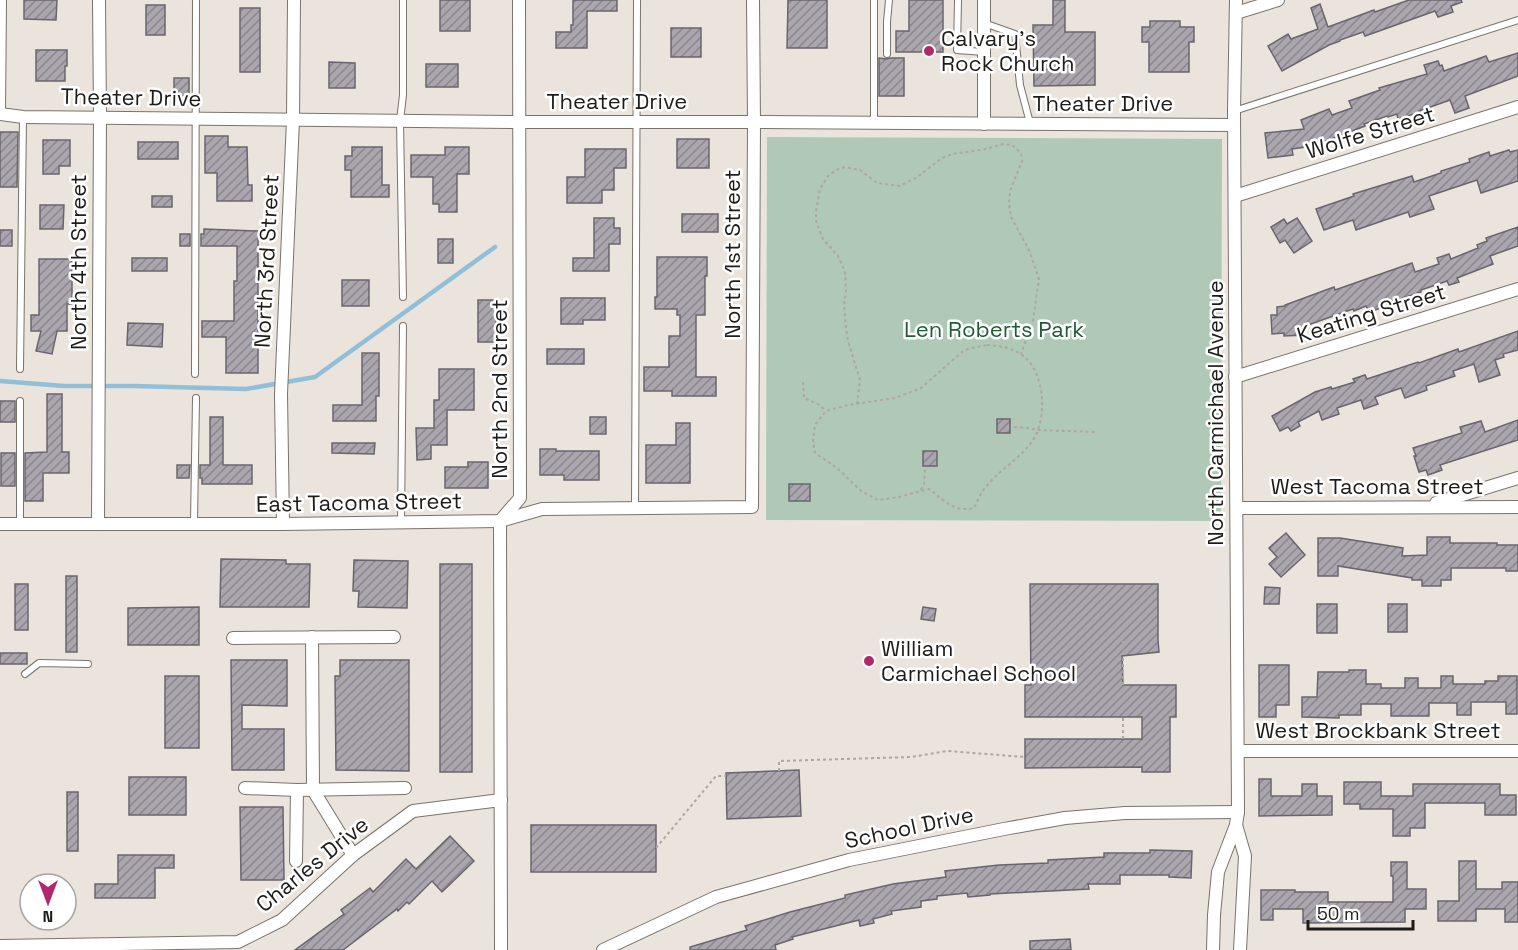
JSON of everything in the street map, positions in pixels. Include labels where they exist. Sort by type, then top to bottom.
[{"type":"street","name":"North 4th Street","points":[[98,524],[99,0]]},
{"type":"street","name":"North 3rd Street","points":[[283,524],[281,394],[293,120],[294,0]]},
{"type":"street","name":"North 2nd Street","points":[[500,521],[520,498],[519,0]]},
{"type":"street","name":"North 1st Street","points":[[752,507],[753,0]]},
{"type":"street","points":[[984,0],[984,124]]},
{"type":"street","name":"North Carmichael Avenue","points":[[1213,950],[1218,872],[1236,825],[1238,812],[1234,124],[1236,0]]},
{"type":"street","points":[[1236,13],[1278,0]]},
{"type":"street","name":"Wolfe Street","points":[[1235,196],[1518,107]]},
{"type":"street","name":"Theater Drive","points":[[1,114],[23,117],[519,122],[1234,124]]},
{"type":"street","name":"Keating Street","points":[[1235,376],[1518,289]]},
{"type":"street","points":[[1424,507],[1518,478]]},
{"type":"street","name":"East Tacoma Street","points":[[0,524],[500,521],[542,508],[752,507]]},
{"type":"street","name":"West Tacoma Street","points":[[1237,508],[1518,507]]},
{"type":"street","points":[[500,521],[501,950]]},
{"type":"street","points":[[232,638],[394,636]]},
{"type":"street","points":[[312,637],[313,790],[353,855]]},
{"type":"street","name":"West Brockbank Street","points":[[1238,751],[1518,751]]},
{"type":"street","points":[[245,788],[313,790],[405,788]]},
{"type":"street","points":[[296,861],[297,790]]},
{"type":"street","name":"Charles Drive","points":[[0,946],[238,942],[282,920],[353,855],[413,811],[501,800]]},
{"type":"street","name":"School Drive","points":[[603,950],[716,897],[849,860],[1004,828],[1065,818],[1125,813],[1238,812]]},
{"type":"street","name":"North Carmichael Avenue","points":[[1236,825],[1245,856],[1240,950]]},
{"type":"lane","points":[[1,114],[3,0]]},
{"type":"lane","points":[[195,374],[196,0]]},
{"type":"lane","points":[[403,0],[403,95],[400,121],[403,297]]},
{"type":"lane","points":[[635,508],[637,0]]},
{"type":"lane","points":[[874,0],[874,122]]},
{"type":"lane","points":[[887,54],[886,22],[889,0]]},
{"type":"lane","points":[[958,0],[957,50],[984,52]]},
{"type":"lane","points":[[1234,111],[1518,20]]},
{"type":"lane","points":[[984,22],[1015,34],[1020,85],[1030,124]]},
{"type":"lane","points":[[20,369],[23,117]]},
{"type":"lane","points":[[401,522],[403,326]]},
{"type":"lane","points":[[194,524],[196,398]]},
{"type":"lane","points":[[20,401],[20,524]]},
{"type":"lane","points":[[25,675],[39,663],[88,664]]},
{"type":"path","points":[[857,404],[860,380],[846,327],[845,271],[838,256],[823,239],[816,221],[820,189],[828,176],[845,167],[860,170],[877,183],[899,186],[916,178],[942,158],[952,154],[987,149],[1003,144],[1012,145],[1017,149],[1022,161],[1010,191],[1011,217],[1029,250],[1039,279],[1034,320],[1021,354]]},
{"type":"path","points":[[987,345],[1006,347],[1021,354],[1034,368],[1040,384],[1042,408],[1032,442],[983,490],[974,508],[965,510],[956,509],[930,489],[899,498],[878,500],[861,491],[837,468],[815,453],[813,441],[815,425],[825,411],[857,404],[895,398],[921,388],[968,349],[987,345]]},
{"type":"path","points":[[803,382],[804,398],[818,404],[825,411]]},
{"type":"path","points":[[1014,427],[1095,432]]},
{"type":"path","points":[[921,490],[926,468]]},
{"type":"path","points":[[1123,641],[1123,685]]},
{"type":"path","points":[[1123,717],[1123,739]]},
{"type":"path","points":[[779,771],[779,761],[911,757],[946,751],[1025,757]]},
{"type":"path","points":[[656,848],[716,776],[726,776]]},
{"type":"green space","name":"Len Roberts Park","points":[[767,137],[1222,139],[1221,521],[766,520]]},
{"type":"building","points":[[24,0],[57,0],[56,20],[24,19]]},
{"type":"building","points":[[440,0],[470,0],[470,31],[440,31]]},
{"type":"building","points":[[573,0],[617,0],[617,11],[587,11],[587,48],[556,48],[556,32],[571,32]]},
{"type":"building","points":[[788,0],[827,0],[827,48],[787,48]]},
{"type":"building","points":[[909,0],[943,0],[943,52],[896,52],[896,31],[909,31]]},
{"type":"building","points":[[1053,0],[1065,0],[1065,32],[1095,32],[1095,85],[1034,86],[1033,25],[1053,25]]},
{"type":"building","points":[[1409,0],[1461,0],[1462,2],[1451,6],[1453,12],[1438,17],[1435,11],[1365,36],[1363,32],[1340,40],[1282,71],[1268,46],[1288,34],[1291,39],[1318,29],[1311,8],[1320,4],[1328,27]]},
{"type":"building","points":[[146,5],[165,5],[165,35],[146,35]]},
{"type":"building","points":[[240,8],[260,8],[260,72],[240,72]]},
{"type":"building","points":[[1150,21],[1180,21],[1180,27],[1194,27],[1194,42],[1189,42],[1189,72],[1149,72],[1149,42],[1142,42],[1142,27],[1150,27]]},
{"type":"building","points":[[671,28],[701,28],[701,57],[671,57]]},
{"type":"building","points":[[36,50],[67,50],[65,81],[36,81]]},
{"type":"building","points":[[1518,53],[1518,76],[1465,96],[1469,108],[1455,113],[1450,100],[1398,119],[1397,114],[1387,116],[1323,142],[1292,149],[1293,155],[1268,158],[1265,133],[1304,129],[1301,120],[1329,109],[1332,115],[1352,108],[1349,101],[1380,90],[1379,88],[1427,74],[1424,65],[1438,61],[1444,71],[1486,56],[1489,62]]},
{"type":"building","points":[[879,58],[904,58],[904,96],[879,96]]},
{"type":"building","points":[[329,62],[355,63],[355,88],[329,88]]},
{"type":"building","points":[[426,64],[458,64],[458,87],[426,87]]},
{"type":"building","points":[[174,78],[189,78],[189,96],[174,96]]},
{"type":"building","points":[[0,132],[18,132],[17,187],[0,187]]},
{"type":"building","points":[[205,136],[228,136],[228,147],[247,147],[248,185],[252,185],[252,201],[217,201],[217,173],[205,173]]},
{"type":"building","points":[[677,139],[709,139],[709,168],[677,168]]},
{"type":"building","points":[[43,140],[70,140],[70,166],[59,166],[59,174],[43,174]]},
{"type":"building","points":[[138,142],[178,142],[178,159],[138,159]]},
{"type":"building","points":[[352,147],[382,147],[382,185],[389,185],[389,197],[351,197],[351,170],[345,170],[345,156],[352,156]]},
{"type":"building","points":[[445,147],[469,147],[469,174],[457,174],[457,212],[439,212],[439,204],[433,204],[433,177],[411,177],[411,155],[445,155]]},
{"type":"building","points":[[585,149],[626,149],[626,168],[614,168],[614,190],[602,190],[602,203],[567,203],[567,177],[585,177]]},
{"type":"building","points":[[1509,150],[1510,152],[1518,150],[1518,181],[1481,193],[1477,180],[1429,196],[1434,209],[1410,217],[1408,212],[1356,230],[1353,220],[1324,230],[1316,209],[1354,196],[1353,194],[1412,176],[1414,182],[1470,162],[1469,159],[1489,152],[1490,156]]},
{"type":"building","points":[[152,196],[172,196],[172,207],[152,207]]},
{"type":"building","points":[[40,205],[64,205],[63,229],[40,229]]},
{"type":"building","points":[[682,214],[718,214],[718,232],[682,232]]},
{"type":"building","points":[[594,218],[614,218],[614,228],[620,228],[620,244],[609,244],[609,271],[573,271],[573,258],[594,258]]},
{"type":"building","points":[[1297,218],[1312,241],[1294,253],[1285,240],[1280,243],[1271,227],[1284,219],[1287,224]]},
{"type":"building","points":[[1518,227],[1518,246],[1490,256],[1493,264],[1457,278],[1459,282],[1449,285],[1447,281],[1369,312],[1366,306],[1354,311],[1353,309],[1305,326],[1305,335],[1272,334],[1271,315],[1277,315],[1277,307],[1334,287],[1335,290],[1412,263],[1415,272],[1439,264],[1437,258],[1449,254],[1451,259],[1478,248],[1477,245],[1487,241],[1486,238]]},
{"type":"building","points":[[204,229],[258,231],[258,373],[226,373],[226,337],[202,337],[202,321],[234,321],[234,281],[237,281],[237,246],[201,246],[201,234],[204,234]]},
{"type":"building","points":[[0,230],[12,230],[12,246],[0,246]]},
{"type":"building","points":[[180,234],[190,234],[190,246],[180,246]]},
{"type":"building","points":[[438,239],[453,239],[453,263],[438,263]]},
{"type":"building","points":[[657,257],[707,257],[705,315],[696,315],[696,377],[716,377],[716,396],[672,396],[672,391],[644,391],[644,367],[669,367],[669,336],[680,336],[680,315],[677,315],[677,309],[655,309]]},
{"type":"building","points":[[132,258],[167,258],[167,271],[132,271]]},
{"type":"building","points":[[39,259],[72,259],[72,304],[67,304],[67,331],[57,331],[52,354],[36,351],[41,331],[31,331],[31,315],[39,315]]},
{"type":"building","points":[[342,280],[369,280],[369,306],[342,306]]},
{"type":"building","points":[[561,298],[605,298],[605,320],[583,320],[583,324],[561,324]]},
{"type":"building","points":[[478,300],[496,300],[496,342],[478,342]]},
{"type":"building","points":[[128,323],[163,324],[162,347],[127,345]]},
{"type":"building","points":[[1518,331],[1518,350],[1503,354],[1504,357],[1495,360],[1500,375],[1479,382],[1474,364],[1453,371],[1455,376],[1426,386],[1427,390],[1405,398],[1401,388],[1375,397],[1378,404],[1364,409],[1361,400],[1337,408],[1339,414],[1322,420],[1319,411],[1298,422],[1300,426],[1291,431],[1288,427],[1280,431],[1272,416],[1315,392],[1355,382],[1353,379],[1365,375],[1367,379],[1458,349],[1459,352]]},
{"type":"building","points":[[547,349],[584,349],[584,364],[547,364]]},
{"type":"building","points":[[362,353],[379,353],[379,396],[376,396],[376,421],[333,421],[333,405],[362,405]]},
{"type":"building","points":[[439,369],[474,369],[474,410],[447,410],[447,445],[431,445],[431,459],[417,460],[416,428],[434,428],[434,400],[439,400]]},
{"type":"building","points":[[47,394],[62,394],[62,452],[69,452],[69,473],[43,473],[43,501],[25,501],[25,453],[47,452]]},
{"type":"building","points":[[0,401],[15,401],[15,422],[0,422]]},
{"type":"building","points":[[210,417],[223,417],[223,465],[252,465],[252,484],[202,484],[200,465],[210,465]]},
{"type":"building","points":[[590,417],[606,417],[606,434],[590,434]]},
{"type":"building","points":[[997,419],[1010,419],[1010,433],[997,433]]},
{"type":"building","points":[[1518,420],[1518,440],[1440,465],[1442,470],[1428,475],[1426,470],[1419,472],[1413,448],[1462,433],[1460,427],[1481,421],[1485,432]]},
{"type":"building","points":[[676,423],[690,423],[690,483],[646,483],[646,445],[676,445]]},
{"type":"building","points":[[332,443],[375,443],[374,454],[332,453]]},
{"type":"building","points":[[540,449],[599,451],[599,480],[564,480],[564,475],[540,475]]},
{"type":"building","points":[[923,451],[937,451],[937,466],[923,466]]},
{"type":"building","points":[[1,453],[15,453],[15,486],[1,486]]},
{"type":"building","points":[[468,462],[488,462],[488,488],[445,488],[445,467],[468,467]]},
{"type":"building","points":[[177,465],[190,465],[189,478],[177,478]]},
{"type":"building","points":[[789,484],[810,484],[810,501],[789,501]]},
{"type":"building","points":[[1286,533],[1305,555],[1281,577],[1269,564],[1277,557],[1269,548]]},
{"type":"building","points":[[1427,537],[1450,537],[1450,543],[1518,545],[1518,571],[1506,571],[1506,568],[1451,568],[1451,580],[1441,580],[1441,586],[1422,586],[1422,580],[1338,566],[1338,576],[1318,576],[1318,538],[1340,538],[1403,548],[1402,556],[1427,555]]},
{"type":"building","points":[[221,559],[286,560],[286,564],[310,564],[309,607],[220,607]]},
{"type":"building","points":[[354,560],[408,561],[407,608],[358,607],[359,591],[353,591]]},
{"type":"building","points":[[440,564],[472,564],[472,772],[440,772]]},
{"type":"building","points":[[66,576],[77,576],[77,652],[66,652]]},
{"type":"building","points":[[15,584],[28,584],[28,630],[15,630]]},
{"type":"building","points":[[1030,584],[1158,584],[1159,652],[1122,656],[1123,685],[1176,685],[1176,717],[1170,717],[1170,772],[1142,772],[1142,767],[1025,768],[1025,739],[1142,739],[1142,717],[1025,717],[1025,685],[1031,685]]},
{"type":"building","points":[[1265,587],[1280,588],[1279,604],[1264,604]]},
{"type":"building","points":[[1317,604],[1337,604],[1337,633],[1317,633]]},
{"type":"building","points":[[1388,604],[1407,604],[1407,632],[1388,632]]},
{"type":"building","points":[[199,607],[199,645],[128,645],[128,608]]},
{"type":"building","points":[[923,607],[936,609],[934,621],[921,619]]},
{"type":"building","points":[[0,653],[27,653],[27,664],[0,664]]},
{"type":"building","points":[[231,660],[287,660],[287,706],[242,705],[242,729],[284,729],[284,770],[232,770]]},
{"type":"building","points":[[340,660],[409,660],[409,771],[336,770],[335,676],[340,676]]},
{"type":"building","points":[[1259,665],[1289,665],[1289,705],[1276,705],[1276,717],[1259,717]]},
{"type":"building","points":[[1349,670],[1366,670],[1366,684],[1381,684],[1381,688],[1405,688],[1405,678],[1418,678],[1418,688],[1441,688],[1441,676],[1453,676],[1453,684],[1485,684],[1485,681],[1498,681],[1498,676],[1517,676],[1517,714],[1506,714],[1506,702],[1471,702],[1471,715],[1457,715],[1457,703],[1429,703],[1429,716],[1391,716],[1391,704],[1361,704],[1361,715],[1339,715],[1339,718],[1302,717],[1302,697],[1317,697],[1318,672],[1349,672]]},
{"type":"building","points":[[165,676],[199,676],[199,748],[165,748]]},
{"type":"building","points":[[799,770],[801,816],[727,819],[726,773]]},
{"type":"building","points":[[129,777],[186,777],[186,815],[129,815]]},
{"type":"building","points":[[1259,779],[1271,779],[1271,796],[1302,796],[1302,784],[1317,784],[1317,796],[1332,796],[1332,815],[1259,816]]},
{"type":"building","points":[[1344,782],[1381,782],[1381,796],[1413,796],[1413,784],[1500,784],[1500,795],[1516,795],[1516,815],[1485,815],[1485,803],[1425,803],[1425,828],[1410,828],[1410,836],[1393,836],[1393,809],[1360,809],[1360,804],[1344,804]]},
{"type":"building","points":[[67,792],[78,792],[78,851],[67,851]]},
{"type":"building","points":[[240,807],[283,807],[284,880],[241,880]]},
{"type":"building","points":[[531,825],[656,825],[656,872],[531,872]]},
{"type":"building","points":[[450,836],[474,861],[442,892],[432,881],[409,904],[407,902],[343,950],[295,950],[344,914],[341,910],[370,888],[373,892],[406,859],[416,869]]},
{"type":"building","points":[[1150,850],[1192,851],[1191,878],[1169,877],[1169,875],[1120,875],[1120,884],[1088,884],[1089,889],[968,897],[967,893],[937,896],[937,899],[921,901],[921,907],[891,911],[892,914],[873,919],[874,923],[860,926],[859,920],[792,937],[793,939],[775,945],[776,950],[690,950],[690,947],[747,930],[745,926],[790,912],[845,898],[845,895],[893,884],[946,877],[945,871],[999,865],[1048,863],[1048,860],[1104,857],[1104,853],[1150,853]]},
{"type":"building","points":[[118,855],[174,855],[174,868],[155,868],[155,898],[95,898],[95,884],[118,884]]},
{"type":"building","points":[[1459,861],[1476,861],[1476,889],[1502,889],[1502,882],[1518,882],[1518,922],[1505,922],[1505,909],[1476,909],[1476,921],[1438,921],[1438,901],[1459,901]]},
{"type":"building","points":[[1391,862],[1407,862],[1407,889],[1426,889],[1426,909],[1405,909],[1405,922],[1303,923],[1303,909],[1273,909],[1273,920],[1261,920],[1261,890],[1328,892],[1328,902],[1393,902]]},
{"type":"building","points":[[1070,939],[1071,950],[1030,950],[1030,941]]},
{"type":"waterway","points":[[0,381],[64,386],[246,389],[315,377],[495,247]]},
{"type":"place","name":"Calvary's Rock Church","points":[[929,51]]},
{"type":"place","name":"William Carmichael School","points":[[869,661]]}]
